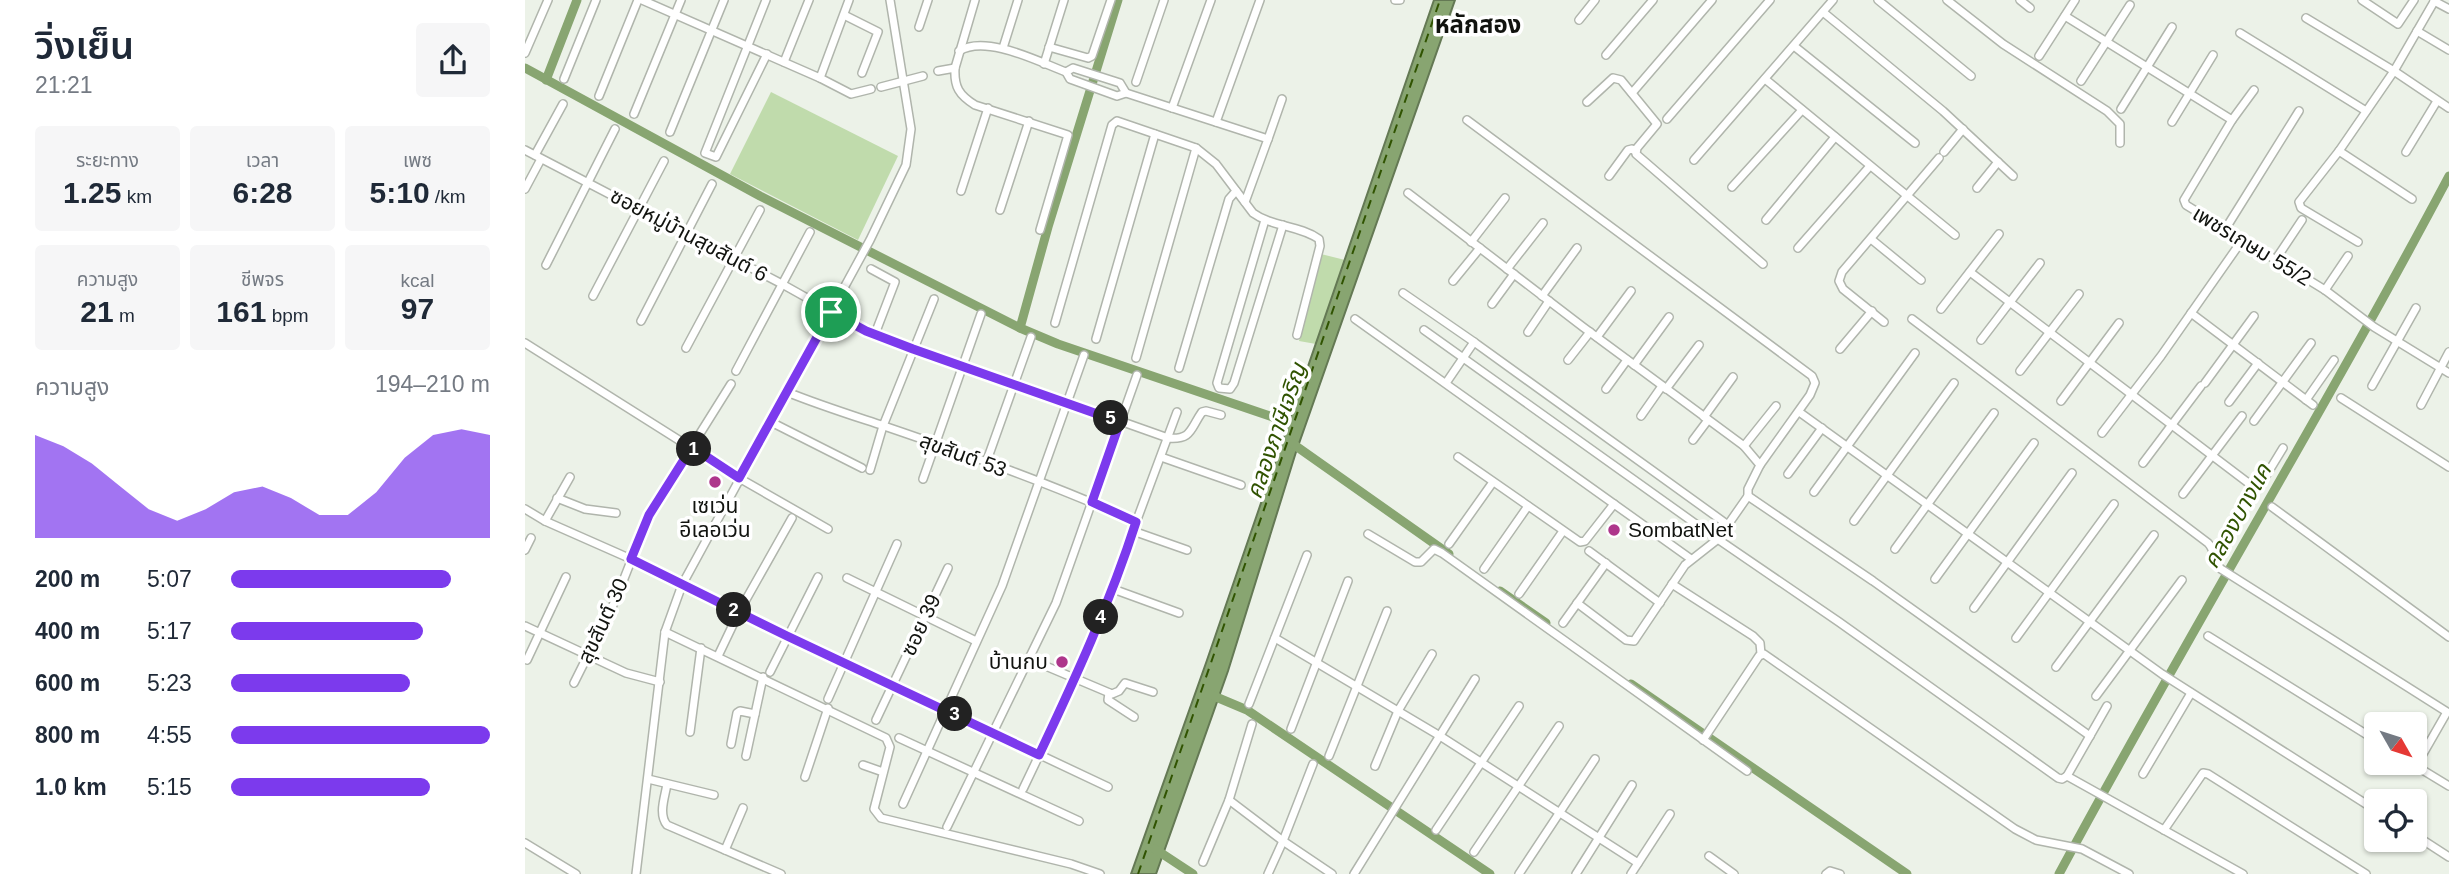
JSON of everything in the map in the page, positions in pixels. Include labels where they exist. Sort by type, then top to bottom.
[{"type":"street","points":[[525,53],[548,0]]},
{"type":"street","points":[[564,79],[597,0]]},
{"type":"street","points":[[599,96],[640,0],[767,54],[851,94],[871,89]]},
{"type":"street","points":[[634,114],[681,0]]},
{"type":"street","points":[[670,132],[724,0]]},
{"type":"street","points":[[766,0],[705,151],[714,157],[767,54]]},
{"type":"street","points":[[784,62],[809,0]]},
{"type":"street","points":[[820,78],[849,0]]},
{"type":"street","points":[[636,874],[665,632],[683,585],[870,240],[906,165],[911,129],[890,0]]},
{"type":"street","points":[[919,27],[928,0]]},
{"type":"street","points":[[975,0],[955,68],[957,90],[964,98],[988,108],[1066,132],[1069,136],[1040,230]]},
{"type":"street","points":[[1003,48],[1018,0]]},
{"type":"street","points":[[1044,64],[1064,0]]},
{"type":"street","points":[[1049,47],[1087,58],[1092,56],[1111,0]]},
{"type":"street","points":[[1136,82],[1164,0]]},
{"type":"street","points":[[1172,108],[1211,0]]},
{"type":"street","points":[[1216,122],[1259,0]]},
{"type":"street","points":[[1579,20],[1595,0]]},
{"type":"street","points":[[1606,55],[1653,0]]},
{"type":"street","points":[[1632,93],[1712,0]]},
{"type":"street","points":[[1667,119],[1770,0]]},
{"type":"street","points":[[1694,160],[1833,0]]},
{"type":"street","points":[[1878,0],[1971,76]]},
{"type":"street","points":[[1947,0],[2003,44],[2107,111],[2120,124],[2120,143]]},
{"type":"street","points":[[2020,0],[2030,8]]},
{"type":"street","points":[[2039,56],[2075,0]]},
{"type":"street","points":[[2362,0],[2399,23],[2414,0]]},
{"type":"street","points":[[2358,242],[2301,208],[2299,204],[2394,71],[2435,0],[2449,9]]},
{"type":"street","points":[[2081,81],[2130,5]]},
{"type":"street","points":[[1823,12],[1962,129],[2013,176]]},
{"type":"street","points":[[844,15],[878,32],[862,73]]},
{"type":"street","points":[[2065,16],[2232,120]]},
{"type":"street","points":[[2306,18],[2449,108]]},
{"type":"street","points":[[2121,109],[2172,27]]},
{"type":"street","points":[[2417,31],[2449,50]]},
{"type":"street","points":[[2240,33],[2366,111]]},
{"type":"street","points":[[960,51],[978,45],[1003,48],[1070,73],[1114,95],[1126,93],[1268,139]]},
{"type":"street","points":[[1794,46],[1915,143]]},
{"type":"street","points":[[2172,122],[2213,55]]},
{"type":"street","points":[[938,71],[955,68]]},
{"type":"street","points":[[1070,73],[1120,83],[1126,93]]},
{"type":"street","points":[[881,87],[923,76]]},
{"type":"street","points":[[1587,102],[1613,78],[1621,80],[1657,124],[1635,151]]},
{"type":"street","points":[[1765,79],[1955,235]]},
{"type":"street","name":"เพชรเกษม 55/2","points":[[2253,90],[2232,120],[2184,202],[2325,290],[2396,342],[2449,373]]},
{"type":"street","points":[[1245,202],[1282,99]]},
{"type":"street","points":[[2406,152],[2437,101]]},
{"type":"street","points":[[525,189],[563,104]]},
{"type":"street","points":[[961,191],[988,108]]},
{"type":"street","points":[[1732,187],[1802,110]]},
{"type":"street","points":[[2226,228],[2299,111]]},
{"type":"street","points":[[1467,120],[1812,376],[1815,383],[1810,395],[1760,465],[1748,489],[1748,496],[1728,525],[1718,539],[1691,559],[1637,638],[1630,642],[1577,603]]},
{"type":"street","points":[[1000,210],[1029,121]]},
{"type":"street","points":[[1055,323],[1112,125],[1117,121],[1196,148],[1216,164],[1253,213],[1265,220],[1311,233],[1319,239],[1320,246],[1297,335]]},
{"type":"street","points":[[546,265],[615,129]]},
{"type":"street","points":[[1884,322],[1843,289],[1839,281],[1842,272],[1962,129]]},
{"type":"street","points":[[1096,339],[1155,134]]},
{"type":"street","points":[[1766,220],[1835,137]]},
{"type":"street","points":[[1136,358],[1196,148]]},
{"type":"street","name":"ซอยหมู่บ้านสุขสันต์ 6","points":[[525,150],[875,334],[1168,438]]},
{"type":"street","points":[[1609,176],[1628,150],[1635,151]]},
{"type":"street","points":[[2339,150],[2411,199]]},
{"type":"street","points":[[1635,151],[1636,155],[1763,264]]},
{"type":"street","points":[[593,296],[664,161]]},
{"type":"street","points":[[1977,188],[1998,162]]},
{"type":"street","points":[[1798,248],[1870,166]]},
{"type":"street","points":[[641,321],[712,184]]},
{"type":"street","points":[[1179,368],[1229,199],[1236,191]]},
{"type":"street","points":[[1408,194],[1744,446],[1760,465]]},
{"type":"street","points":[[1471,242],[1505,198]]},
{"type":"street","points":[[686,348],[760,210]]},
{"type":"street","points":[[1265,220],[1217,383],[1219,388],[1224,390],[1230,389],[1234,383],[1283,225]]},
{"type":"street","points":[[2276,259],[2302,220]]},
{"type":"street","points":[[1492,304],[1543,223]]},
{"type":"street","points":[[736,371],[810,232]]},
{"type":"street","points":[[1941,309],[1999,234]]},
{"type":"street","points":[[1871,239],[1921,280]]},
{"type":"street","points":[[2102,433],[2243,239]]},
{"type":"street","points":[[1453,281],[1480,248]]},
{"type":"street","points":[[1542,296],[1577,248]]},
{"type":"street","points":[[2325,290],[2348,256]]},
{"type":"street","points":[[1981,340],[2040,263]]},
{"type":"street","points":[[871,269],[895,282],[875,334]]},
{"type":"street","points":[[1970,272],[2256,487],[2261,484],[2283,447]]},
{"type":"street","points":[[1568,360],[1631,291]]},
{"type":"street","points":[[1403,293],[1728,525]]},
{"type":"street","points":[[2020,371],[2079,294]]},
{"type":"street","points":[[771,422],[866,469],[934,299]]},
{"type":"street","points":[[1528,332],[1549,302]]},
{"type":"street","points":[[2372,386],[2416,308]]},
{"type":"street","points":[[1840,349],[1872,311]]},
{"type":"street","points":[[2191,313],[2309,403],[2334,360]]},
{"type":"street","points":[[923,478],[981,314]]},
{"type":"street","points":[[2143,463],[2254,316]]},
{"type":"street","points":[[1606,389],[1669,317]]},
{"type":"street","points":[[1356,319],[1691,559]]},
{"type":"street","points":[[1912,319],[2209,542],[2215,551],[2217,566],[2448,711],[2427,744]]},
{"type":"street","points":[[2061,401],[2119,323]]},
{"type":"street","points":[[1424,330],[2058,778],[2067,776],[2107,706]]},
{"type":"street","points":[[986,463],[1031,337]]},
{"type":"street","points":[[1446,383],[1474,342]]},
{"type":"street","points":[[525,343],[739,478],[828,529]]},
{"type":"street","points":[[2254,421],[2311,343]]},
{"type":"street","points":[[1641,416],[1699,345]]},
{"type":"street","points":[[2421,405],[2449,352]]},
{"type":"street","points":[[1814,492],[1915,353]]},
{"type":"street","points":[[903,804],[1002,586],[1084,355]]},
{"type":"street","points":[[2229,402],[2258,363]]},
{"type":"street","points":[[947,827],[1056,603],[1137,375]]},
{"type":"street","points":[[1693,440],[1733,377]]},
{"type":"street","points":[[1854,520],[1954,383]]},
{"type":"street","name":"สุขสันต์ 30","points":[[574,683],[617,599],[649,515],[731,384]]},
{"type":"street","name":"สุขสันต์ 53","points":[[787,392],[1092,502],[1136,522]]},
{"type":"street","points":[[2341,398],[2449,467]]},
{"type":"street","points":[[1744,446],[1776,406]]},
{"type":"street","points":[[1023,789],[1075,680],[1113,589],[1177,412]]},
{"type":"street","points":[[1168,438],[1181,439],[1188,434],[1202,412],[1221,415]]},
{"type":"street","points":[[1895,549],[1994,413]]},
{"type":"street","points":[[1802,414],[2163,675],[2364,803]]},
{"type":"street","points":[[2183,494],[2242,416]]},
{"type":"street","points":[[1788,474],[1822,428]]},
{"type":"street","points":[[1935,579],[2034,443]]},
{"type":"street","points":[[1161,457],[1241,485]]},
{"type":"street","points":[[1458,457],[1563,531],[1583,542],[1614,503]]},
{"type":"street","points":[[1974,608],[2072,473]]},
{"type":"street","points":[[545,521],[570,477]]},
{"type":"street","points":[[1449,544],[1493,481]]},
{"type":"street","points":[[1748,496],[1873,581],[2090,736]]},
{"type":"street","points":[[558,498],[585,509],[616,513]]},
{"type":"street","points":[[2016,638],[2113,504]]},
{"type":"street","points":[[1484,569],[1528,506]]},
{"type":"street","points":[[2272,507],[2449,637]]},
{"type":"street","points":[[525,509],[545,521],[631,559],[787,636],[1108,787]]},
{"type":"street","points":[[718,656],[739,612],[792,518]]},
{"type":"street","points":[[1133,531],[1187,550]]},
{"type":"street","points":[[1520,594],[1563,531]]},
{"type":"street","points":[[1368,534],[1415,562],[1421,562],[1434,549],[1443,553],[1747,771]]},
{"type":"street","points":[[2056,667],[2154,535]]},
{"type":"street","points":[[525,550],[531,538]]},
{"type":"street","points":[[828,699],[842,662],[897,544]]},
{"type":"street","points":[[1589,551],[1660,603]]},
{"type":"street","points":[[1249,704],[1307,555]]},
{"type":"street","points":[[1563,623],[1605,563]]},
{"type":"street","name":"ซอย 39","points":[[876,720],[948,568]]},
{"type":"street","points":[[527,660],[566,577]]},
{"type":"street","points":[[746,756],[767,675],[818,577]]},
{"type":"street","points":[[846,578],[977,641]]},
{"type":"street","points":[[2096,696],[2182,580]]},
{"type":"street","points":[[1291,729],[1348,581]]},
{"type":"street","points":[[1672,584],[1760,643],[1761,654],[1703,740]]},
{"type":"street","points":[[1113,589],[1179,612]]},
{"type":"street","points":[[1329,756],[1387,611]]},
{"type":"street","points":[[525,626],[625,673],[660,682]]},
{"type":"street","points":[[665,632],[767,675],[886,738],[890,747],[874,809],[881,818],[1071,864],[1100,874]]},
{"type":"street","points":[[2208,636],[2364,733]]},
{"type":"street","points":[[1275,638],[1482,762],[1638,863]]},
{"type":"street","points":[[690,732],[701,648]]},
{"type":"street","points":[[1375,766],[1398,711],[1432,654]]},
{"type":"street","points":[[1761,654],[2015,829],[2036,840],[2082,849],[2129,874]]},
{"type":"street","points":[[1029,659],[1109,693],[1119,691],[1122,685],[1129,683],[1153,692]]},
{"type":"street","points":[[1354,874],[1475,679]]},
{"type":"street","points":[[1109,693],[1108,700],[1134,718]]},
{"type":"street","points":[[2143,774],[2192,693]]},
{"type":"street","points":[[1436,830],[1519,706]]},
{"type":"street","points":[[805,777],[828,708]]},
{"type":"street","points":[[731,744],[737,713],[740,711],[755,714]]},
{"type":"street","points":[[1203,862],[1229,800],[1252,724]]},
{"type":"street","points":[[1474,852],[1559,726]]},
{"type":"street","points":[[899,738],[1079,821]]},
{"type":"street","points":[[1519,874],[1595,759]]},
{"type":"street","points":[[1268,874],[1313,764]]},
{"type":"street","points":[[863,765],[883,772]]},
{"type":"street","points":[[2164,830],[2203,772],[2366,874]]},
{"type":"street","points":[[2427,773],[2449,786]]},
{"type":"street","points":[[2067,776],[2242,874]]},
{"type":"street","points":[[648,779],[714,795]]},
{"type":"street","points":[[667,784],[662,813],[667,825],[781,874]]},
{"type":"street","points":[[1576,874],[1632,785]]},
{"type":"street","points":[[1229,800],[1332,874]]},
{"type":"street","points":[[725,850],[743,808]]},
{"type":"street","points":[[1631,874],[1671,814]]},
{"type":"street","points":[[525,843],[576,874]]},
{"type":"street","points":[[2427,843],[2449,857]]},
{"type":"street","points":[[1709,856],[1734,874]]},
{"type":"street","points":[[1826,874],[1830,871],[1840,874]]},
{"type":"shaded area","points":[[1434,0],[1455,0],[1296,452],[1228,671],[1156,874],[1131,874],[1206,663]]},
{"type":"shaded area","points":[[771,92],[898,156],[858,240],[730,174]]},
{"type":"shaded area","points":[[1321,254],[1345,260],[1316,344],[1299,341]]},
{"type":"waterway","points":[[546,80],[577,0]]},
{"type":"waterway","points":[[1020,328],[1118,0]]},
{"type":"waterway","name":"คลองภาษีเจริญ","points":[[525,68],[760,196],[1020,328],[1058,344],[1299,426]]},
{"type":"waterway","name":"คลองบางแค","points":[[2059,874],[2449,176]]},
{"type":"waterway","name":"คลองภาษีเจริญ","points":[[1293,444],[1449,554]]},
{"type":"waterway","points":[[1500,591],[1546,623]]},
{"type":"waterway","points":[[1631,684],[1907,874]]},
{"type":"waterway","points":[[1209,694],[1247,710],[1490,874]]},
{"type":"waterway","points":[[1155,849],[1193,874]]},
{"type":"ferry route","points":[[1138,874],[1440,0]]},
{"type":"place","name":"เซเว่น อีเลอเว่น","points":[[715,482]]},
{"type":"place","name":"SombatNet","points":[[1614,530]]},
{"type":"place","name":"บ้านกบ","points":[[1062,662]]},
{"type":"district","name":"หลักสอง","points":[[1478,25]]},
{"type":"route","points":[[831,312],[866,331],[913,349],[1120,422],[1092,502],[1136,522],[1113,589],[1075,680],[1039,755],[631,559],[649,515],[692,447],[739,478],[831,312]]}]
